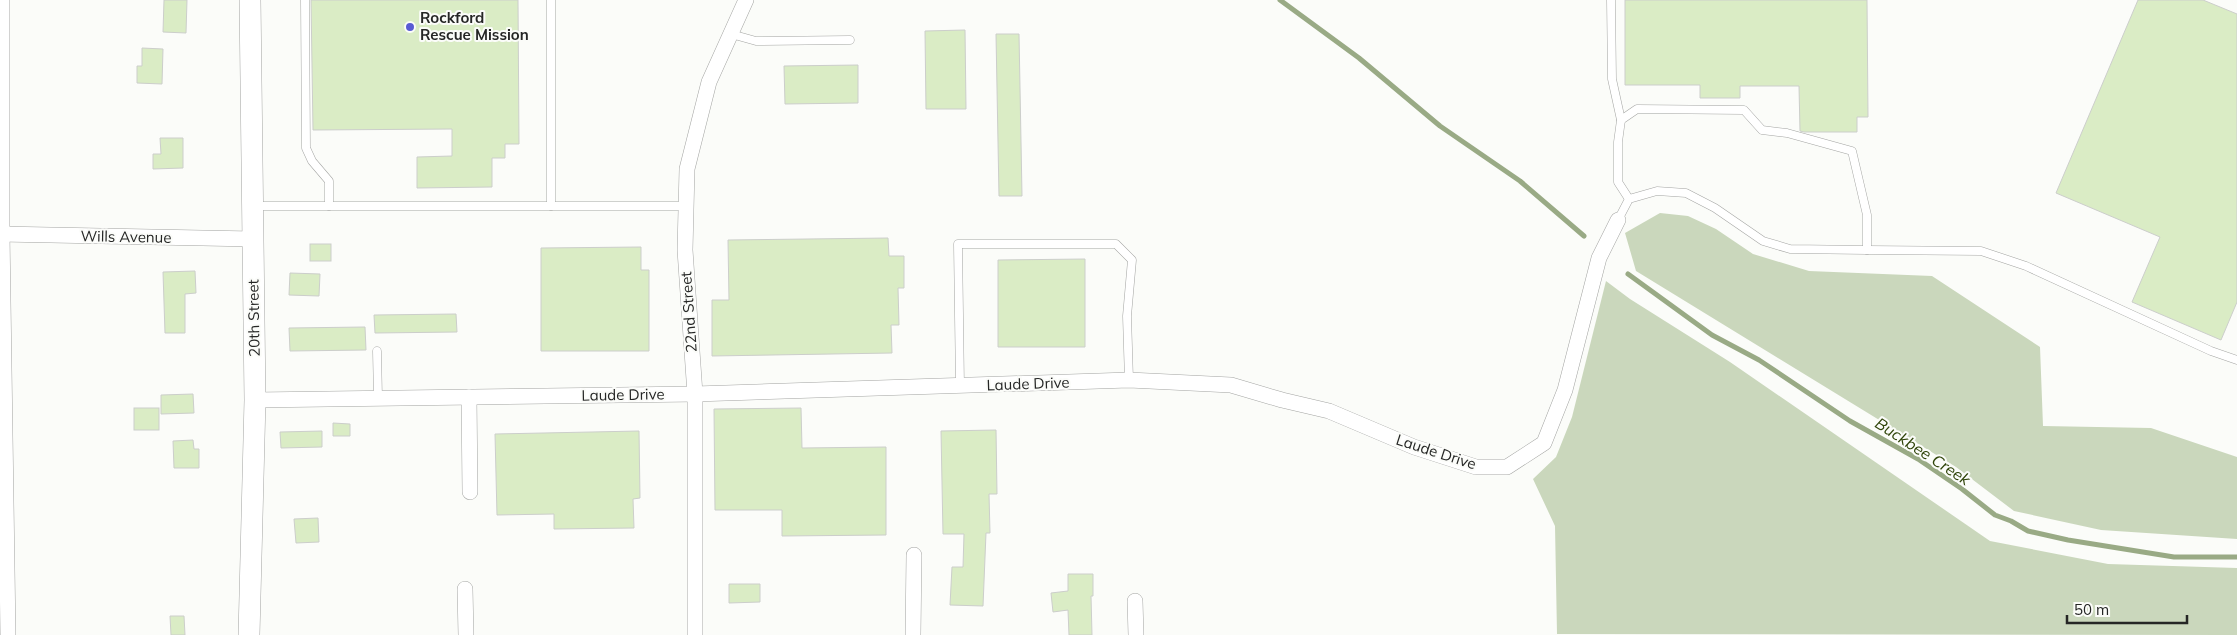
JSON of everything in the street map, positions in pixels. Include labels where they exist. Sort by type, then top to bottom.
[{"type":"street","points":[[2,0],[3,570],[8,635]]},
{"type":"street","name":"20th Street","points":[[249,635],[255,400],[250,0]]},
{"type":"street","name":"22nd Street","points":[[695,635],[695,394],[685,250],[687,169],[709,82],[746,0]]},
{"type":"street","name":"Laude Drive","points":[[255,400],[695,394],[1129,380],[1231,385],[1329,411],[1414,447],[1476,467],[1507,467],[1544,443],[1565,390],[1599,258],[1618,220]]},
{"type":"street","name":"Wills Avenue","points":[[1,234],[253,239]]},
{"type":"street","points":[[469,397],[470,492]]},
{"type":"street","points":[[913,635],[914,555]]},
{"type":"street","points":[[466,589],[466,635]]},
{"type":"street","points":[[1135,601],[1136,635]]},
{"type":"lane","points":[[306,0],[306,148],[312,161],[329,181],[329,206]]},
{"type":"lane","points":[[551,0],[551,206]]},
{"type":"lane","points":[[1611,0],[1612,79],[1621,120],[1618,142],[1618,182],[1629,199]]},
{"type":"lane","points":[[731,34],[756,41],[850,40]]},
{"type":"lane","points":[[1621,120],[1637,109],[1744,110],[1762,130],[1787,133],[1852,151],[1868,215],[1867,250]]},
{"type":"lane","points":[[1618,220],[1629,199],[1657,191],[1686,193],[1715,208],[1740,228],[1763,241],[1790,249],[1981,251],[2026,266],[2211,351],[2237,360]]},
{"type":"lane","points":[[252,206],[686,206]]},
{"type":"lane","points":[[960,386],[958,244],[1116,244],[1132,260],[1126,316],[1129,380]]},
{"type":"lane","points":[[377,351],[378,398]]},
{"type":"green space","points":[[1660,213],[1688,216],[1716,229],[1753,254],[1809,271],[1932,276],[2040,347],[2043,426],[2151,428],[2237,457],[2237,539],[2101,530],[2014,511],[1956,467],[1636,271],[1625,233]]},
{"type":"green space","points":[[1606,281],[1630,299],[1730,362],[1990,541],[2108,564],[2237,568],[2237,635],[1557,634],[1555,526],[1533,479],[1556,457],[1572,417]]},
{"type":"building","points":[[164,0],[187,0],[186,33],[163,32]]},
{"type":"building","points":[[311,0],[518,0],[519,144],[505,144],[505,158],[492,158],[492,187],[417,188],[417,157],[452,156],[452,129],[313,130]]},
{"type":"building","points":[[1625,0],[1867,0],[1868,117],[1857,117],[1857,132],[1804,132],[1800,131],[1799,86],[1740,86],[1740,98],[1700,98],[1700,85],[1625,85]]},
{"type":"building","points":[[2138,0],[2203,0],[2237,14],[2237,302],[2221,340],[2132,302],[2160,237],[2056,193]]},
{"type":"building","points":[[965,30],[966,109],[926,109],[925,31]]},
{"type":"building","points":[[996,34],[1019,34],[1022,196],[999,196]]},
{"type":"building","points":[[142,48],[163,49],[162,84],[137,83],[137,66],[142,66]]},
{"type":"building","points":[[858,65],[858,103],[785,104],[784,66]]},
{"type":"building","points":[[160,138],[183,138],[183,168],[153,169],[153,154],[161,154]]},
{"type":"building","points":[[888,238],[889,256],[904,256],[904,288],[898,288],[899,325],[891,325],[892,353],[712,356],[712,300],[729,300],[728,240]]},
{"type":"building","points":[[310,244],[331,244],[331,261],[310,261]]},
{"type":"building","points":[[641,247],[641,270],[649,270],[649,351],[541,351],[541,248]]},
{"type":"building","points":[[1085,259],[1085,347],[998,347],[998,260]]},
{"type":"building","points":[[195,271],[196,293],[185,294],[185,333],[165,333],[163,272]]},
{"type":"building","points":[[290,273],[320,274],[319,296],[289,295]]},
{"type":"building","points":[[456,314],[457,332],[375,333],[374,315]]},
{"type":"building","points":[[365,327],[366,350],[290,351],[289,328]]},
{"type":"building","points":[[193,394],[194,413],[161,414],[161,395]]},
{"type":"building","points":[[134,408],[159,408],[159,430],[134,430]]},
{"type":"building","points":[[801,408],[802,448],[886,447],[886,535],[782,536],[782,510],[715,510],[714,409]]},
{"type":"building","points":[[333,423],[350,424],[350,436],[333,436]]},
{"type":"building","points":[[996,430],[997,494],[989,494],[990,533],[986,533],[983,606],[950,605],[952,567],[963,567],[964,534],[943,534],[941,431]]},
{"type":"building","points":[[322,431],[322,447],[281,448],[280,432]]},
{"type":"building","points":[[639,431],[640,498],[633,499],[634,528],[554,529],[554,514],[497,515],[495,434]]},
{"type":"building","points":[[193,440],[194,449],[199,449],[199,468],[174,468],[173,441]]},
{"type":"building","points":[[318,518],[319,542],[296,543],[294,519]]},
{"type":"building","points":[[1068,574],[1093,574],[1093,596],[1091,596],[1092,635],[1069,635],[1068,610],[1053,612],[1051,593],[1068,591]]},
{"type":"building","points":[[729,584],[760,584],[760,602],[729,603]]},
{"type":"building","points":[[170,616],[184,616],[185,635],[171,635]]},
{"type":"waterway","points":[[1280,0],[1359,58],[1440,126],[1520,181],[1584,236]]},
{"type":"waterway","name":"Buckbee Creek","points":[[1628,274],[1712,335],[1759,360],[1850,421],[1918,459],[1962,489],[1995,515],[2011,521],[2028,531],[2068,540],[2174,557],[2237,557]]},
{"type":"place","name":"Rockford Rescue Mission","points":[[410,27]]}]
